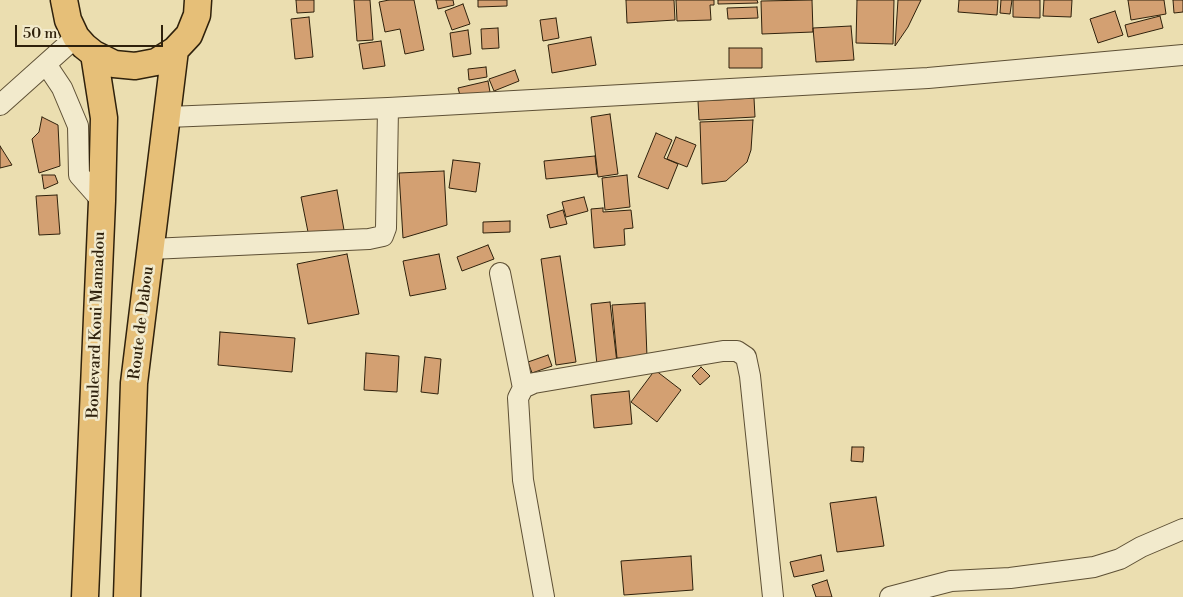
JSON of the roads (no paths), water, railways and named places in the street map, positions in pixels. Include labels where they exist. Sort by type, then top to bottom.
[{"type":"main road","name":"Boulevard Koui Mamadou","points":[[64,0],[68,20],[85,46],[104,118],[85,597]]},
{"type":"main road","points":[[85,46],[114,64],[135,66],[156,62],[175,50],[189,35],[197,15],[198,0]]},
{"type":"main road","name":"Route de Dabou","points":[[127,597],[134,383],[175,50]]},
{"type":"street","points":[[0,104],[46,64],[85,46]]},
{"type":"street","points":[[168,117],[388,108],[928,78],[1183,55]]},
{"type":"street","points":[[46,64],[62,88],[78,126],[79,175],[102,202]]},
{"type":"street","points":[[151,249],[369,239],[383,236],[386,228],[388,108]]},
{"type":"street","points":[[500,273],[523,388],[518,398],[523,480],[544,597]]},
{"type":"street","points":[[523,388],[534,383],[723,351],[737,351],[746,357],[750,376],[772,597]]},
{"type":"street","points":[[890,597],[951,581],[1010,578],[1094,567],[1120,559],[1183,529]]}]
